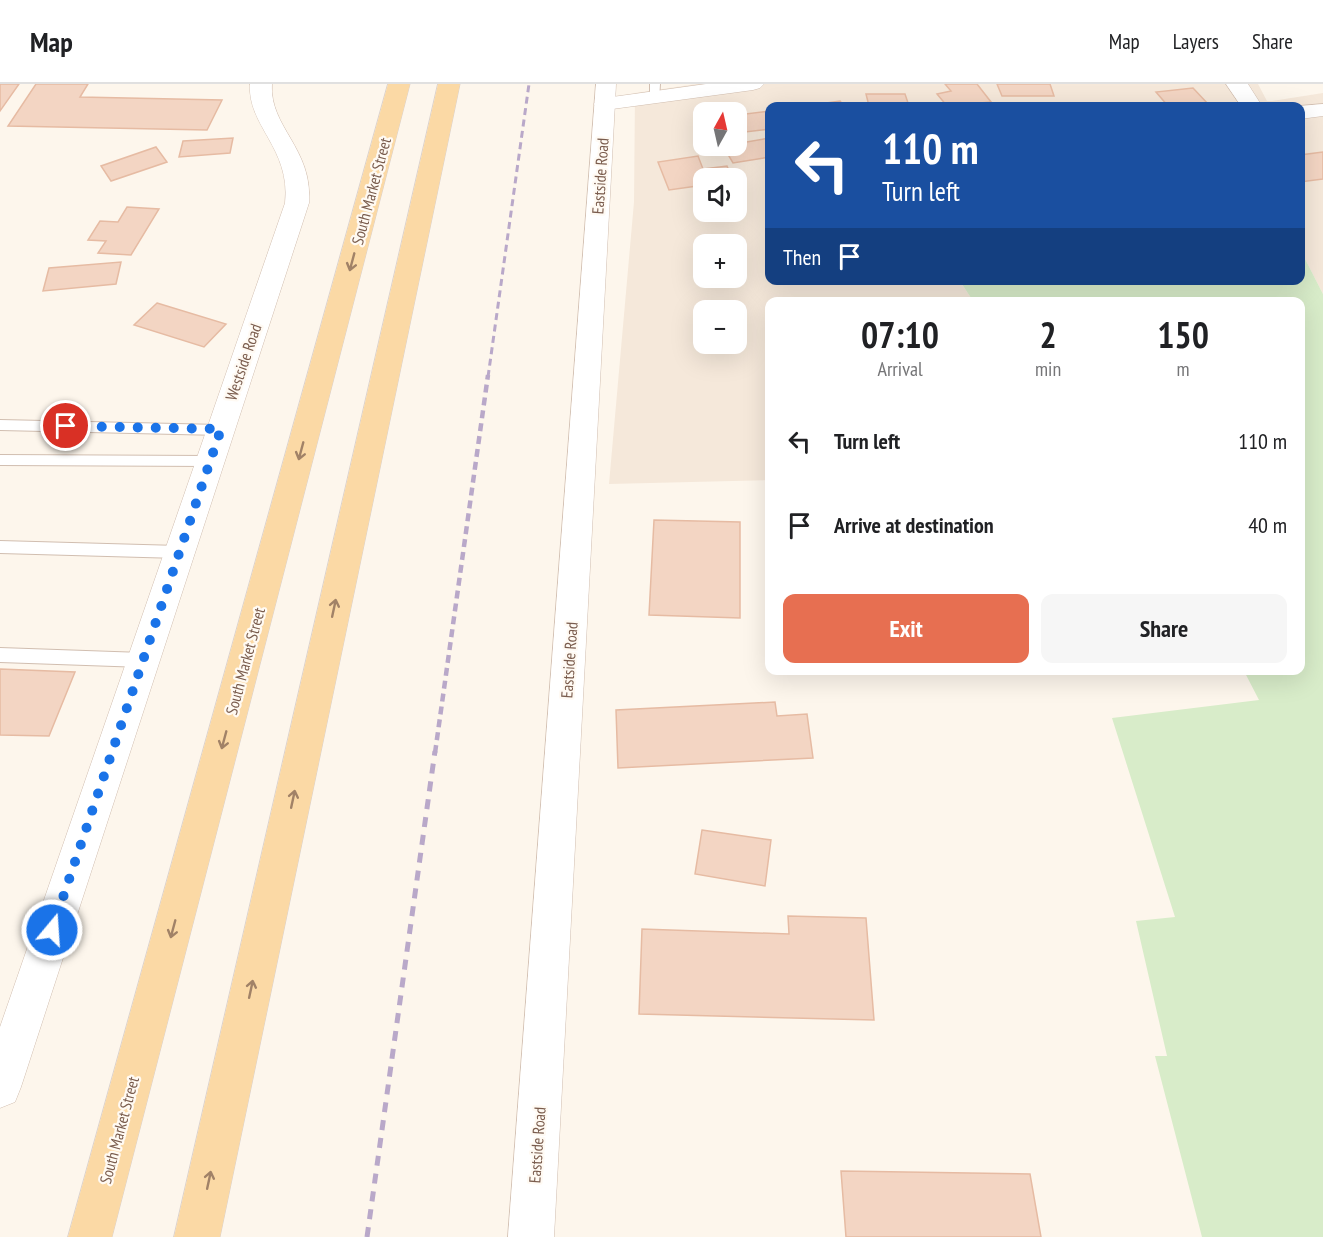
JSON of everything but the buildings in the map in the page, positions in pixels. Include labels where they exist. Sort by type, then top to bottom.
[{"type":"main road","name":"South Market Street","points":[[90,1237],[399,84]]},
{"type":"main road","points":[[197,1237],[449,84]]},
{"type":"street","name":"Westside Road","points":[[0,1087],[298,196],[299,179],[295,165],[262,107],[261,84]]},
{"type":"street","points":[[605,94],[753,84]]},
{"type":"street","points":[[1237,84],[1248,102]]},
{"type":"street","name":"Eastside Road","points":[[531,1237],[605,94]]},
{"type":"street","points":[[1305,112],[1323,110]]},
{"type":"lane","points":[[0,425],[221,429]]},
{"type":"lane","points":[[0,460],[210,461]]},
{"type":"lane","points":[[0,547],[180,552]]},
{"type":"lane","points":[[0,655],[143,660]]},
{"type":"shaded area","points":[[696,84],[1258,84],[1267,101],[1323,93],[1323,294],[1305,259],[1305,102],[765,102],[765,285],[963,285],[970,297],[765,297],[765,480],[609,484],[634,202],[635,93]]},
{"type":"green space","points":[[1305,259],[1323,294],[1323,1237],[1202,1237],[1155,1056],[1167,1056],[1136,921],[1175,917],[1112,718],[1259,700],[1246,675],[1305,675],[1305,297],[970,297],[963,285],[1305,285]]},
{"type":"railway","points":[[488,377],[529,84]]},
{"type":"railway","points":[[435,753],[488,375]]},
{"type":"railway","points":[[367,1237],[435,751]]},
{"type":"route","points":[[52,930],[221,429],[66,426]]}]
